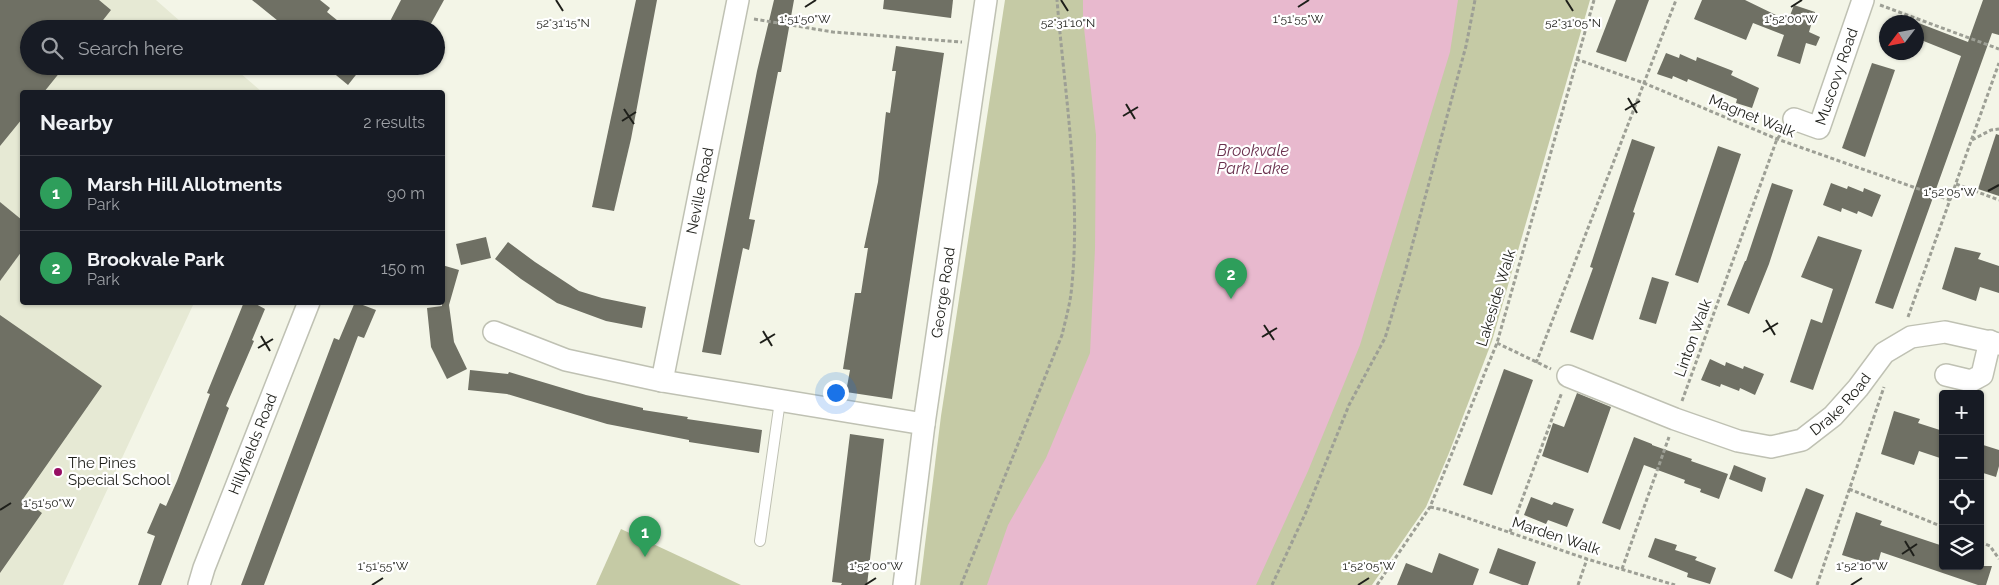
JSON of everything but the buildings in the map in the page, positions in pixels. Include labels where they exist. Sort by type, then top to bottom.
[{"type":"street","name":"George Road","points":[[904,585],[924,424],[986,0]]},
{"type":"street","name":"Muscovy Road","points":[[1794,119],[1819,128],[1869,2]]},
{"type":"street","name":"Neville Road","points":[[662,381],[736,8]]},
{"type":"street","name":"Hillyfields Road","points":[[199,585],[308,305]]},
{"type":"street","points":[[494,332],[566,360],[662,381],[924,424]]},
{"type":"street","name":"Drake Road","points":[[1568,376],[1675,419],[1738,441],[1771,448],[1802,440],[1833,416],[1858,388],[1884,353],[1911,337],[1945,332],[1995,343],[1982,375],[1971,381],[1946,375]]},
{"type":"lane","points":[[760,541],[780,401]]},
{"type":"path","points":[[961,585],[1062,335],[1071,296],[1074,215],[1068,104],[1057,0]]},
{"type":"path","points":[[1272,585],[1306,512],[1349,405],[1385,338],[1409,259],[1466,46],[1475,0]]},
{"type":"path","name":"Lakeside Walk","points":[[1377,585],[1430,507],[1496,343],[1594,0]]},
{"type":"path","points":[[1536,363],[1676,0]]},
{"type":"path","points":[[1869,2],[1999,49]]},
{"type":"path","points":[[736,8],[834,32],[980,44]]},
{"type":"path","name":"Magnet Walk","points":[[1576,59],[1644,83],[1777,139],[1950,200]]},
{"type":"path","name":"Linton Walk","points":[[1622,569],[1777,139],[1794,119]]},
{"type":"path","points":[[1972,140],[1991,130],[1999,129]]},
{"type":"path","points":[[1956,184],[1999,200]]},
{"type":"path","points":[[1496,343],[1536,363],[1568,376],[1510,532]]},
{"type":"path","points":[[1849,490],[1939,525]]},
{"type":"path","name":"Marden Walk","points":[[1430,507],[1444,510],[1587,559],[1675,585]]},
{"type":"path","points":[[1984,544],[1990,546],[1999,560]]},
{"type":"path","points":[[1578,585],[1587,559]]},
{"type":"shaded area","points":[[0,0],[156,0],[179,20],[20,20],[20,75],[242,75],[260,90],[20,90],[20,305],[193,305],[63,585],[0,585]]},
{"type":"green space","points":[[1005,0],[1590,0],[1492,341],[1426,507],[1372,585],[920,585],[941,416]]},
{"type":"green space","points":[[621,529],[741,585],[596,585]]},
{"type":"water","name":"Brookvale Park Lake","points":[[1083,0],[1458,0],[1450,52],[1360,345],[1308,471],[1256,585],[987,585],[1008,525],[1046,458],[1090,353],[1095,249],[1096,135],[1083,19]]},
{"type":"place","name":"Brookvale Park","points":[[1231,299]]},
{"type":"place","name":"The Pines Special School","points":[[58,472]]},
{"type":"place","name":"Marsh Hill Allotments","points":[[645,557]]}]
